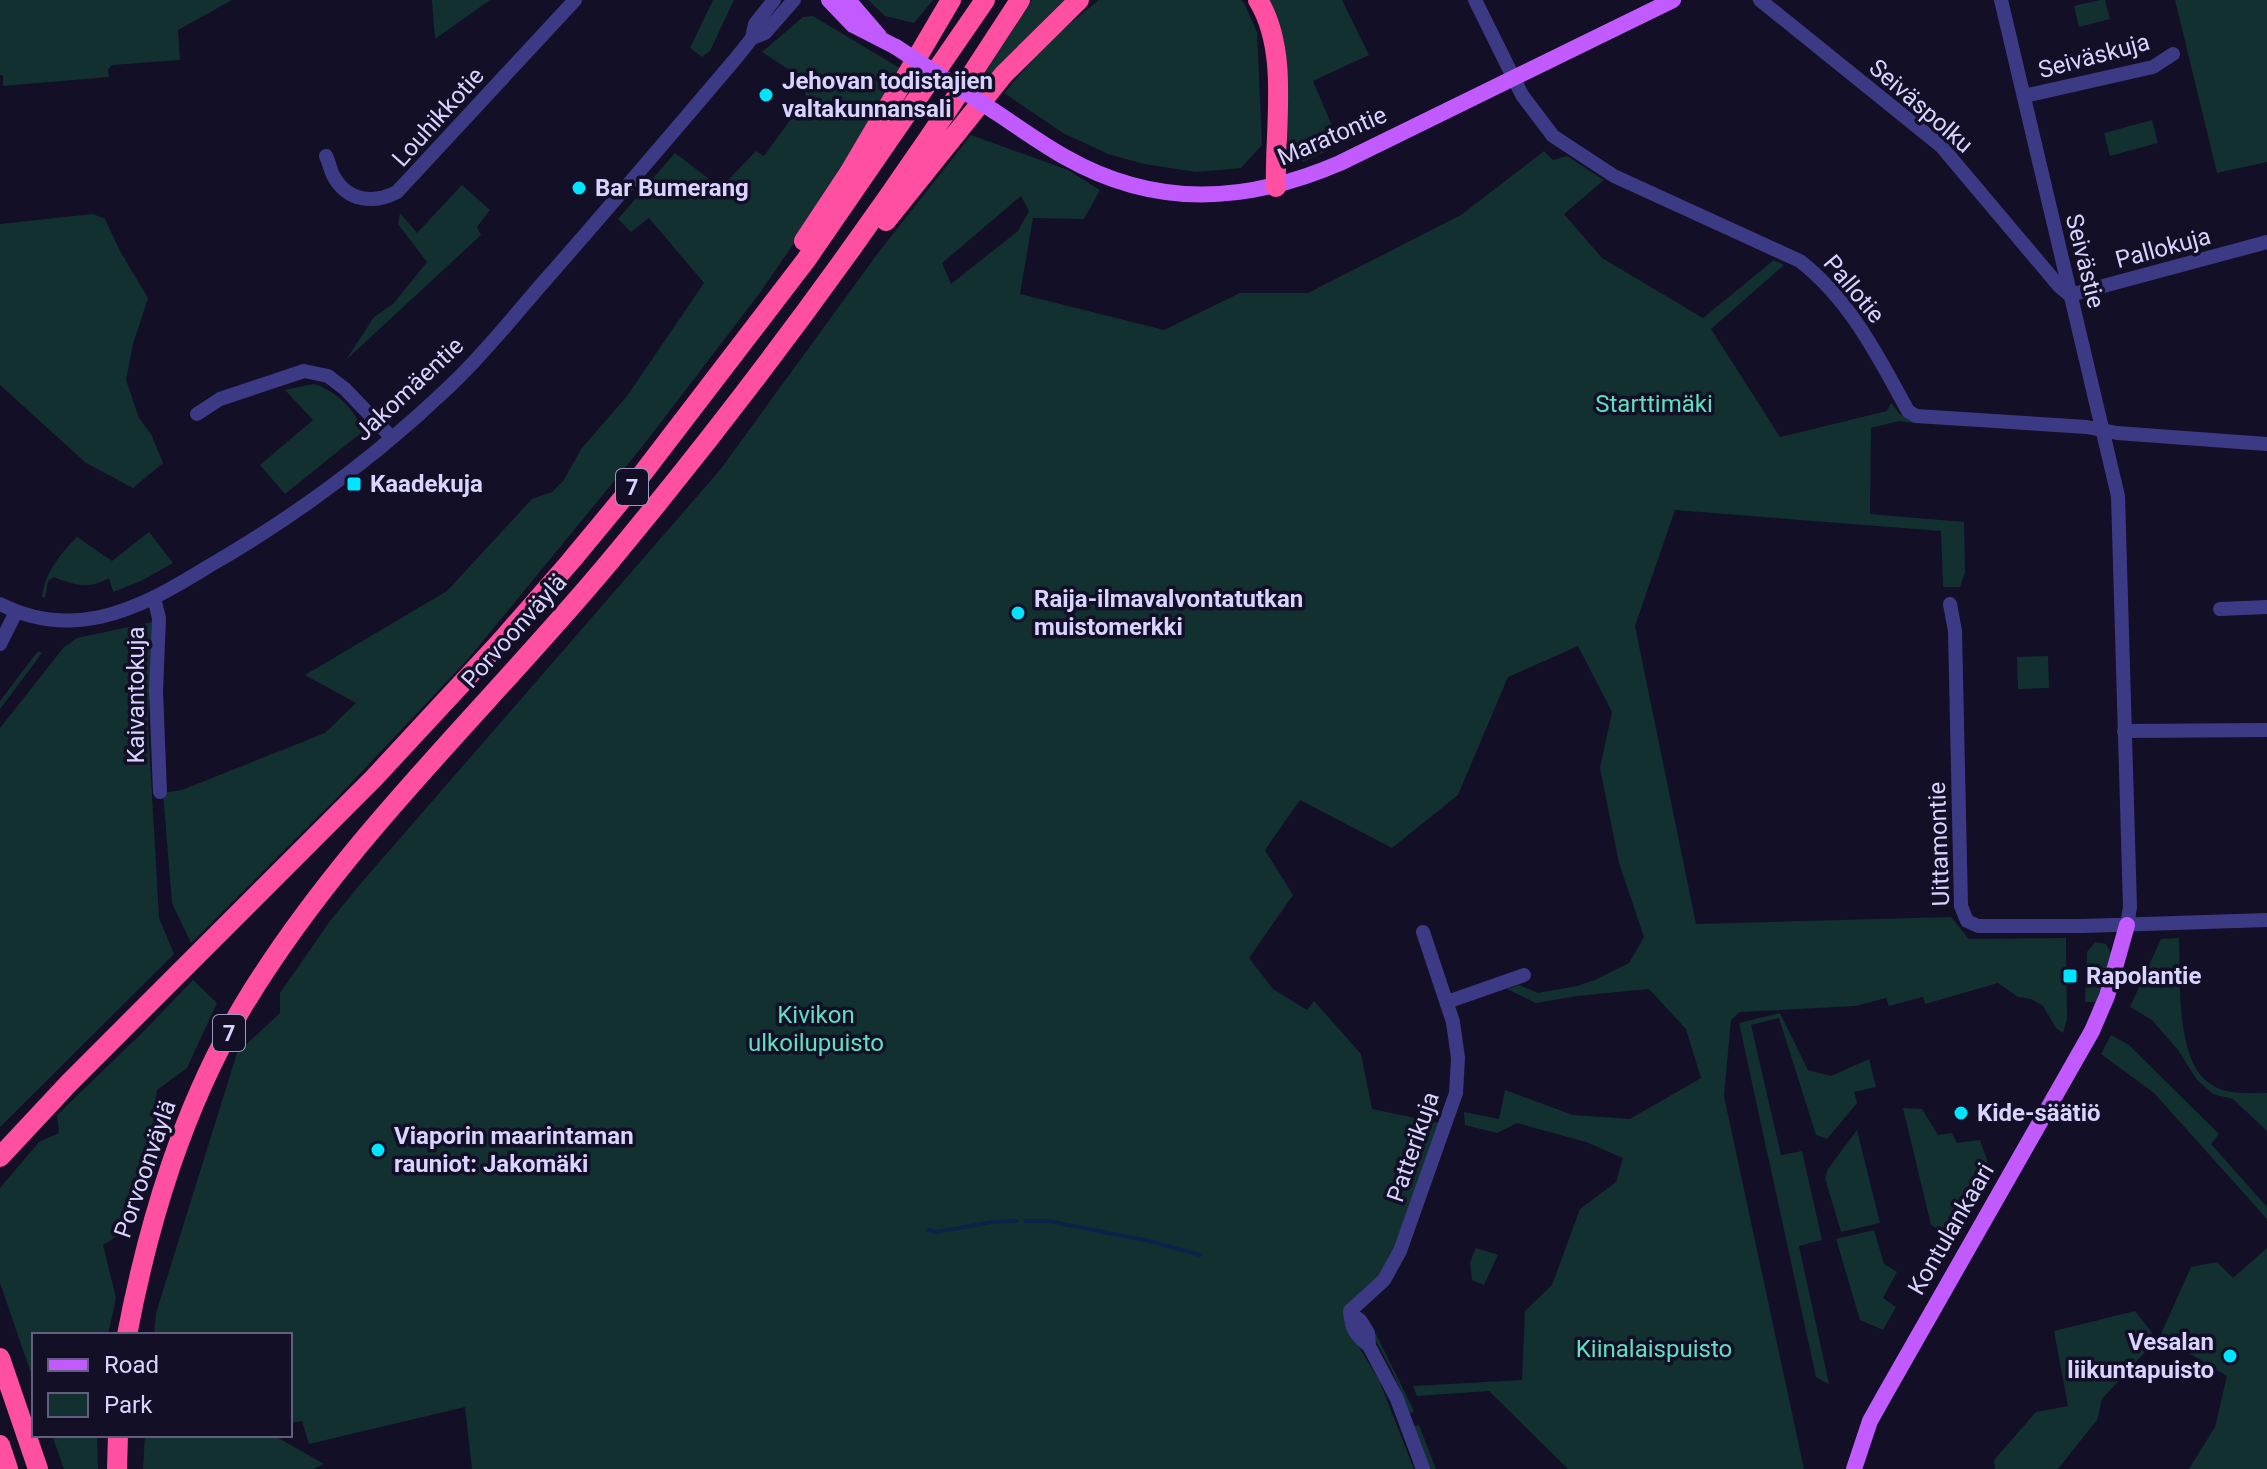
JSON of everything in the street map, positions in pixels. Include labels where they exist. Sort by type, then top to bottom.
[{"type":"highway","points":[[755,328],[796,253],[857,160],[951,0]]},
{"type":"highway","name":"Porvoonväylä","points":[[7,1150],[69,1083],[318,835],[502,640],[633,486],[755,328],[862,181],[985,0]]},
{"type":"highway","name":"Porvoonväylä","points":[[127,1333],[148,1235],[188,1117],[242,1009],[275,956],[354,850],[610,561],[808,311],[1020,0]]},
{"type":"highway","points":[[808,311],[876,234],[1004,74],[1079,0]]},
{"type":"highway","points":[[1258,0],[1271,25],[1276,52],[1276,187]]},
{"type":"highway","points":[[0,1358],[38,1469]]},
{"type":"highway","points":[[117,1469],[118,1437]]},
{"type":"highway","points":[[0,1445],[8,1469]]},
{"type":"main road","name":"Maratontie","points":[[829,0],[853,25],[896,47],[1065,158],[1125,183],[1186,196],[1225,195],[1276,187],[1340,163],[1673,0]]},
{"type":"main road","name":"Maratontie","points":[[848,0],[880,37]]},
{"type":"main road","name":"Kontulankaari","points":[[1854,1469],[1870,1421],[2092,1031],[2107,996],[2127,925]]},
{"type":"street","name":"Louhikkotie","points":[[326,156],[337,180],[357,197],[370,201],[397,192],[575,0]]},
{"type":"street","name":"Jakomäentie","points":[[752,38],[755,24],[774,0]]},
{"type":"street","name":"Jakomäentie","points":[[0,604],[16,612],[45,619],[81,619],[129,609],[235,552],[294,514],[392,438],[471,365],[752,38],[765,33],[794,0]]},
{"type":"street","name":"Pallotie","points":[[1475,0],[1514,78],[1538,118],[1553,136],[1614,176],[1800,261],[1820,277],[1854,318],[1908,411],[1916,416],[2267,444]]},
{"type":"street","name":"Seiväspolku","points":[[1760,0],[1941,146],[2059,286],[2070,295]]},
{"type":"street","name":"Seivästie","points":[[2001,0],[2114,475],[2120,534],[2124,731]]},
{"type":"street","name":"Seiväskuja","points":[[2024,96],[2153,67],[2173,54]]},
{"type":"street","name":"Pallokuja","points":[[2070,295],[2267,242]]},
{"type":"street","points":[[197,414],[220,399],[304,371],[328,376],[345,389],[392,438]]},
{"type":"street","name":"Kaivantokuja","points":[[154,598],[159,618],[156,691],[160,792]]},
{"type":"street","name":"Uittamontie","points":[[1950,604],[1955,631],[1961,906],[1964,917],[1978,926],[2127,925]]},
{"type":"street","points":[[2220,609],[2267,607]]},
{"type":"street","points":[[0,644],[16,612]]},
{"type":"street","points":[[2267,730],[2124,731],[2130,907],[2127,925],[2267,920]]},
{"type":"street","name":"Patterikuja","points":[[1423,932],[1455,1034],[1458,1058],[1456,1093],[1395,1263],[1378,1287],[1350,1312],[1368,1333],[1369,1346],[1397,1399],[1423,1469]]},
{"type":"street","points":[[1447,1002],[1524,975]]},
{"type":"green space","points":[[0,0],[232,0],[178,30],[180,60],[112,65],[108,70],[109,77],[3,86],[3,75],[0,75]]},
{"type":"green space","points":[[432,0],[490,0],[435,39]]},
{"type":"green space","points":[[713,0],[734,0],[710,51],[702,57],[690,48]]},
{"type":"green space","points":[[868,0],[933,0],[914,23],[885,16]]},
{"type":"green space","points":[[1032,0],[1073,0],[985,90],[977,85]]},
{"type":"green space","points":[[1099,0],[1241,0],[1244,3],[1257,32],[1262,145],[1241,168],[1196,172],[1144,164],[1108,154],[1063,133],[1004,93],[1051,39]]},
{"type":"green space","points":[[1263,0],[1342,0],[1369,55],[1313,81],[1336,135],[1360,125],[1361,135],[1303,162],[1285,143]]},
{"type":"green space","points":[[2105,0],[2110,19],[2079,27],[2074,6]]},
{"type":"green space","points":[[2175,0],[2267,0],[2267,162],[2217,173]]},
{"type":"green space","points":[[813,16],[903,70],[830,191],[759,294],[642,447],[469,658],[336,799],[191,943],[172,903],[163,793],[182,790],[325,733],[356,703],[305,675],[447,591],[532,499],[552,492],[563,481],[582,448],[627,396],[704,283],[649,218],[631,232],[618,219],[675,153],[717,185],[723,185],[756,151],[764,156],[806,98],[802,78],[762,52],[803,17]]},
{"type":"green space","points":[[2152,120],[2158,143],[2110,156],[2104,133]]},
{"type":"green space","name":"Kivikon ulkoilupuisto","points":[[971,135],[1068,170],[1100,190],[1084,219],[1033,218],[1020,294],[1164,330],[1240,293],[1308,293],[1461,215],[1544,151],[1553,160],[1567,156],[1604,180],[1564,214],[1602,258],[1703,318],[1774,260],[1784,265],[1711,329],[1780,437],[1887,411],[1891,403],[1914,423],[1899,421],[1871,428],[1870,514],[1964,522],[1965,572],[1960,587],[1943,587],[1941,531],[1675,510],[1635,626],[1696,924],[1951,917],[1969,939],[2066,938],[2067,1019],[2063,1033],[2056,1028],[2043,1006],[2031,999],[2018,997],[1998,983],[1925,1004],[1923,997],[1889,1006],[1886,998],[1856,1006],[1740,1012],[1731,1020],[1724,1096],[1804,1469],[1568,1469],[1489,1391],[1417,1396],[1413,1386],[1522,1380],[1525,1311],[1552,1285],[1580,1209],[1616,1182],[1623,1158],[1586,1142],[1517,1123],[1497,1133],[1465,1125],[1464,1112],[1499,1119],[1505,1090],[1573,1115],[1630,1119],[1701,1078],[1686,1029],[1649,989],[1536,1003],[1507,989],[1519,985],[1538,993],[1595,980],[1629,963],[1644,937],[1619,863],[1600,768],[1612,712],[1578,646],[1508,677],[1458,795],[1392,848],[1300,800],[1265,850],[1293,895],[1249,958],[1273,989],[1307,1010],[1314,1001],[1361,1054],[1372,1109],[1439,1123],[1407,1222],[1391,1260],[1376,1282],[1351,1301],[1344,1314],[1344,1322],[1379,1380],[1414,1469],[472,1469],[465,1407],[309,1444],[302,1421],[292,1423],[292,1333],[154,1333],[156,1313],[237,1053],[280,1013],[280,993],[330,921],[362,882],[720,470],[878,253]],"holes":[[[1021,196],[1029,211],[1018,231],[951,284],[942,263]]]},
{"type":"green space","points":[[462,185],[490,210],[477,227],[481,235],[346,360],[374,317],[393,304],[427,262],[398,224],[400,213],[417,233]]},
{"type":"green space","points":[[93,214],[105,219],[148,298],[133,344],[126,380],[139,418],[151,434],[163,463],[133,488],[86,463],[0,385],[0,224]]},
{"type":"green space","points":[[313,384],[344,402],[362,432],[285,494],[260,465],[313,420],[285,390]]},
{"type":"green space","points":[[149,532],[173,563],[113,592],[109,578],[82,585],[54,577],[48,581],[45,598],[42,597],[54,564],[77,537],[112,561]]},
{"type":"green space","points":[[152,622],[148,724],[159,918],[174,954],[0,1127],[0,728],[64,647],[77,638]]},
{"type":"green space","points":[[38,651],[42,653],[0,709],[0,701]]},
{"type":"green space","points":[[2048,656],[2049,688],[2018,689],[2017,657]]},
{"type":"green space","points":[[2179,938],[2182,1018],[2191,1058],[2200,1074],[2218,1088],[2239,1093],[2267,1093],[2267,1131],[2233,1099],[2213,1094],[2197,1080],[2178,1050],[2152,1020],[2130,1007],[2161,939]]},
{"type":"green space","points":[[2095,942],[2106,944],[2112,955],[2096,1002],[2085,1002],[2087,952]]},
{"type":"green space","points":[[193,980],[217,1003],[187,1068],[157,1090],[150,1147],[119,1235],[103,1245],[116,1298],[108,1333],[32,1333],[32,1376],[0,1283],[0,1188],[39,1142],[59,1133],[57,1115]]},
{"type":"green space","points":[[1780,1013],[1808,1070],[1831,1076],[1869,1059],[1876,1087],[1854,1092],[1857,1103],[1827,1139],[1816,1135],[1779,1018],[1751,1025],[1781,1155],[1802,1151],[1822,1240],[1799,1246],[1829,1384],[1816,1377],[1739,1023]]},
{"type":"green space","points":[[2111,1035],[2129,1045],[2219,1134],[2211,1144],[2267,1207],[2267,1219],[2154,1093],[2101,1054]]},
{"type":"green space","points":[[1903,1108],[1922,1109],[1938,1135],[1952,1133],[1957,1143],[1980,1140],[1988,1163],[1950,1237],[1931,1225]]},
{"type":"green space","points":[[1857,1130],[1880,1223],[1841,1232],[1825,1178],[1828,1169]]},
{"type":"green space","points":[[1874,1230],[1884,1264],[1897,1272],[1883,1298],[1896,1307],[1883,1330],[1860,1320],[1836,1239]]},
{"type":"green space","points":[[1476,1248],[1498,1255],[1484,1285],[1472,1280],[1470,1262]]},
{"type":"green space","name":"Vesalan liikuntapuisto","points":[[2267,1248],[2267,1469],[2189,1469],[2215,1427],[2227,1376],[2160,1336],[2191,1267],[2217,1262],[2233,1278]]},
{"type":"green space","points":[[2135,1311],[2157,1339],[2102,1399],[2097,1420],[2058,1469],[1995,1469],[1994,1460],[2036,1412],[2068,1406],[2054,1331]]},
{"type":"green space","points":[[1369,1328],[1373,1328],[1414,1411],[1410,1414],[1392,1371]]},
{"type":"green space","points":[[1419,1425],[1436,1469],[1430,1469],[1414,1426]]},
{"type":"green space","points":[[53,1437],[97,1437],[98,1469],[64,1469]]},
{"type":"green space","points":[[145,1437],[277,1437],[324,1464],[313,1469],[143,1469]]},
{"type":"waterway","points":[[929,1230],[936,1232],[1016,1221]]},
{"type":"waterway","points":[[1026,1221],[1048,1221],[1149,1241],[1200,1255]]},
{"type":"place","name":"Jehovan todistajien valtakunnansali","points":[[766,95]]},
{"type":"place","name":"Bar Bumerang","points":[[579,188]]},
{"type":"place","name":"Kaadekuja","points":[[354,484]]},
{"type":"place","name":"Raija-ilmavalvontatutkan muistomerkki","points":[[1018,613]]},
{"type":"place","name":"Rapolantie","points":[[2070,976]]},
{"type":"place","name":"Kide-säätiö","points":[[1961,1113]]},
{"type":"place","name":"Viaporin maarintaman rauniot: Jakomäki","points":[[378,1150]]},
{"type":"place","name":"Vesalan liikuntapuisto","points":[[2230,1356]]},
{"type":"park label","name":"Starttimäki","points":[[1654,404]]},
{"type":"park label","name":"Kiinalaispuisto","points":[[1654,1349]]}]
